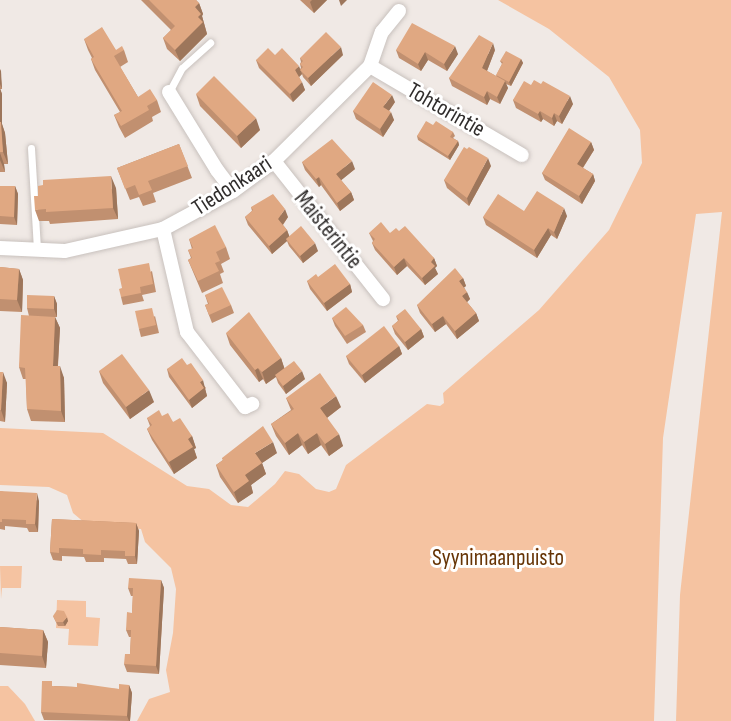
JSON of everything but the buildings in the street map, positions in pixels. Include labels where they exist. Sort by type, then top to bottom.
[{"type":"street","name":"Tiedonkaari","points":[[0,248],[65,251],[163,229],[233,191],[274,161],[370,66],[382,32],[399,11]]},
{"type":"street","name":"Tohtorintie","points":[[370,66],[523,155]]},
{"type":"street","points":[[169,92],[233,191]]},
{"type":"street","name":"Maisterintie","points":[[274,161],[383,299]]},
{"type":"street","points":[[163,229],[187,332],[245,407],[252,404]]},
{"type":"lane","points":[[169,92],[182,68],[210,43]]},
{"type":"lane","points":[[31,148],[37,250]]},
{"type":"green space","name":"Syynimaanpuisto","points":[[498,0],[731,0],[731,721],[676,721],[680,595],[722,212],[696,214],[663,438],[654,721],[137,721],[149,699],[170,692],[166,670],[173,633],[176,589],[171,568],[145,542],[141,529],[86,524],[73,513],[67,495],[49,487],[0,485],[0,428],[103,433],[187,486],[209,489],[231,505],[248,507],[275,484],[285,471],[299,474],[316,489],[329,492],[336,489],[346,465],[427,404],[440,406],[444,403],[443,393],[539,310],[609,230],[642,163],[640,130],[609,77],[549,29]]},
{"type":"green space","points":[[0,566],[22,566],[21,588],[2,588],[1,599]]},
{"type":"green space","points":[[57,600],[86,601],[86,617],[100,618],[98,646],[68,645],[69,629],[56,628]]},
{"type":"green space","points":[[0,686],[8,686],[25,704],[35,721],[0,721]]}]
